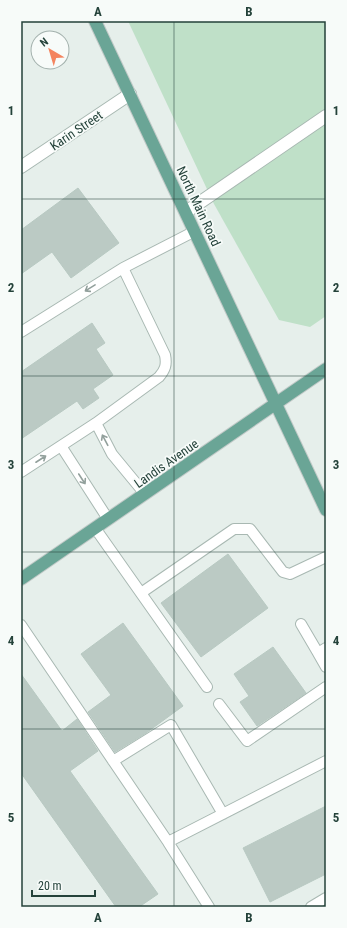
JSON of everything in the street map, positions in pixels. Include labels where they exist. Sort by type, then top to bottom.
[{"type":"main road","name":"North Main Road","points":[[96,21],[277,403],[326,510]]},
{"type":"main road","name":"Landis Avenue","points":[[21,579],[326,369]]},
{"type":"street","name":"Karin Street","points":[[21,167],[130,94]]},
{"type":"street","points":[[186,212],[326,116]]},
{"type":"lane","points":[[21,332],[122,268],[195,231]]},
{"type":"lane","points":[[21,472],[96,423],[159,377],[164,370],[166,362],[122,268]]},
{"type":"lane","points":[[96,423],[112,454],[145,494]]},
{"type":"lane","points":[[61,446],[108,519]]},
{"type":"lane","points":[[95,528],[207,687]]},
{"type":"lane","points":[[141,593],[234,528],[250,529],[283,572],[290,574],[326,557]]},
{"type":"lane","points":[[301,624],[322,651],[326,667]]},
{"type":"lane","points":[[21,625],[168,842],[209,907]]},
{"type":"lane","points":[[219,704],[247,741],[326,687]]},
{"type":"lane","points":[[113,761],[171,725],[223,814]]},
{"type":"lane","points":[[168,842],[326,761]]},
{"type":"lane","points":[[310,907],[326,898]]},
{"type":"green space","points":[[128,21],[326,21],[326,316],[310,327],[279,320],[214,204]]},
{"type":"building","points":[[78,188],[119,243],[71,278],[52,252],[21,274],[21,230]]},
{"type":"building","points":[[92,323],[105,343],[96,349],[113,375],[93,389],[99,398],[83,409],[77,401],[21,439],[21,372]]},
{"type":"building","points":[[228,554],[268,608],[201,657],[161,603]]},
{"type":"building","points":[[123,623],[183,706],[146,733],[115,752],[88,712],[111,695],[81,654]]},
{"type":"building","points":[[273,647],[306,693],[257,726],[240,702],[249,696],[234,674]]},
{"type":"building","points":[[21,674],[62,731],[77,719],[98,751],[70,771],[158,894],[139,907],[116,907],[21,773]]},
{"type":"building","points":[[326,806],[326,874],[270,902],[243,848]]}]
